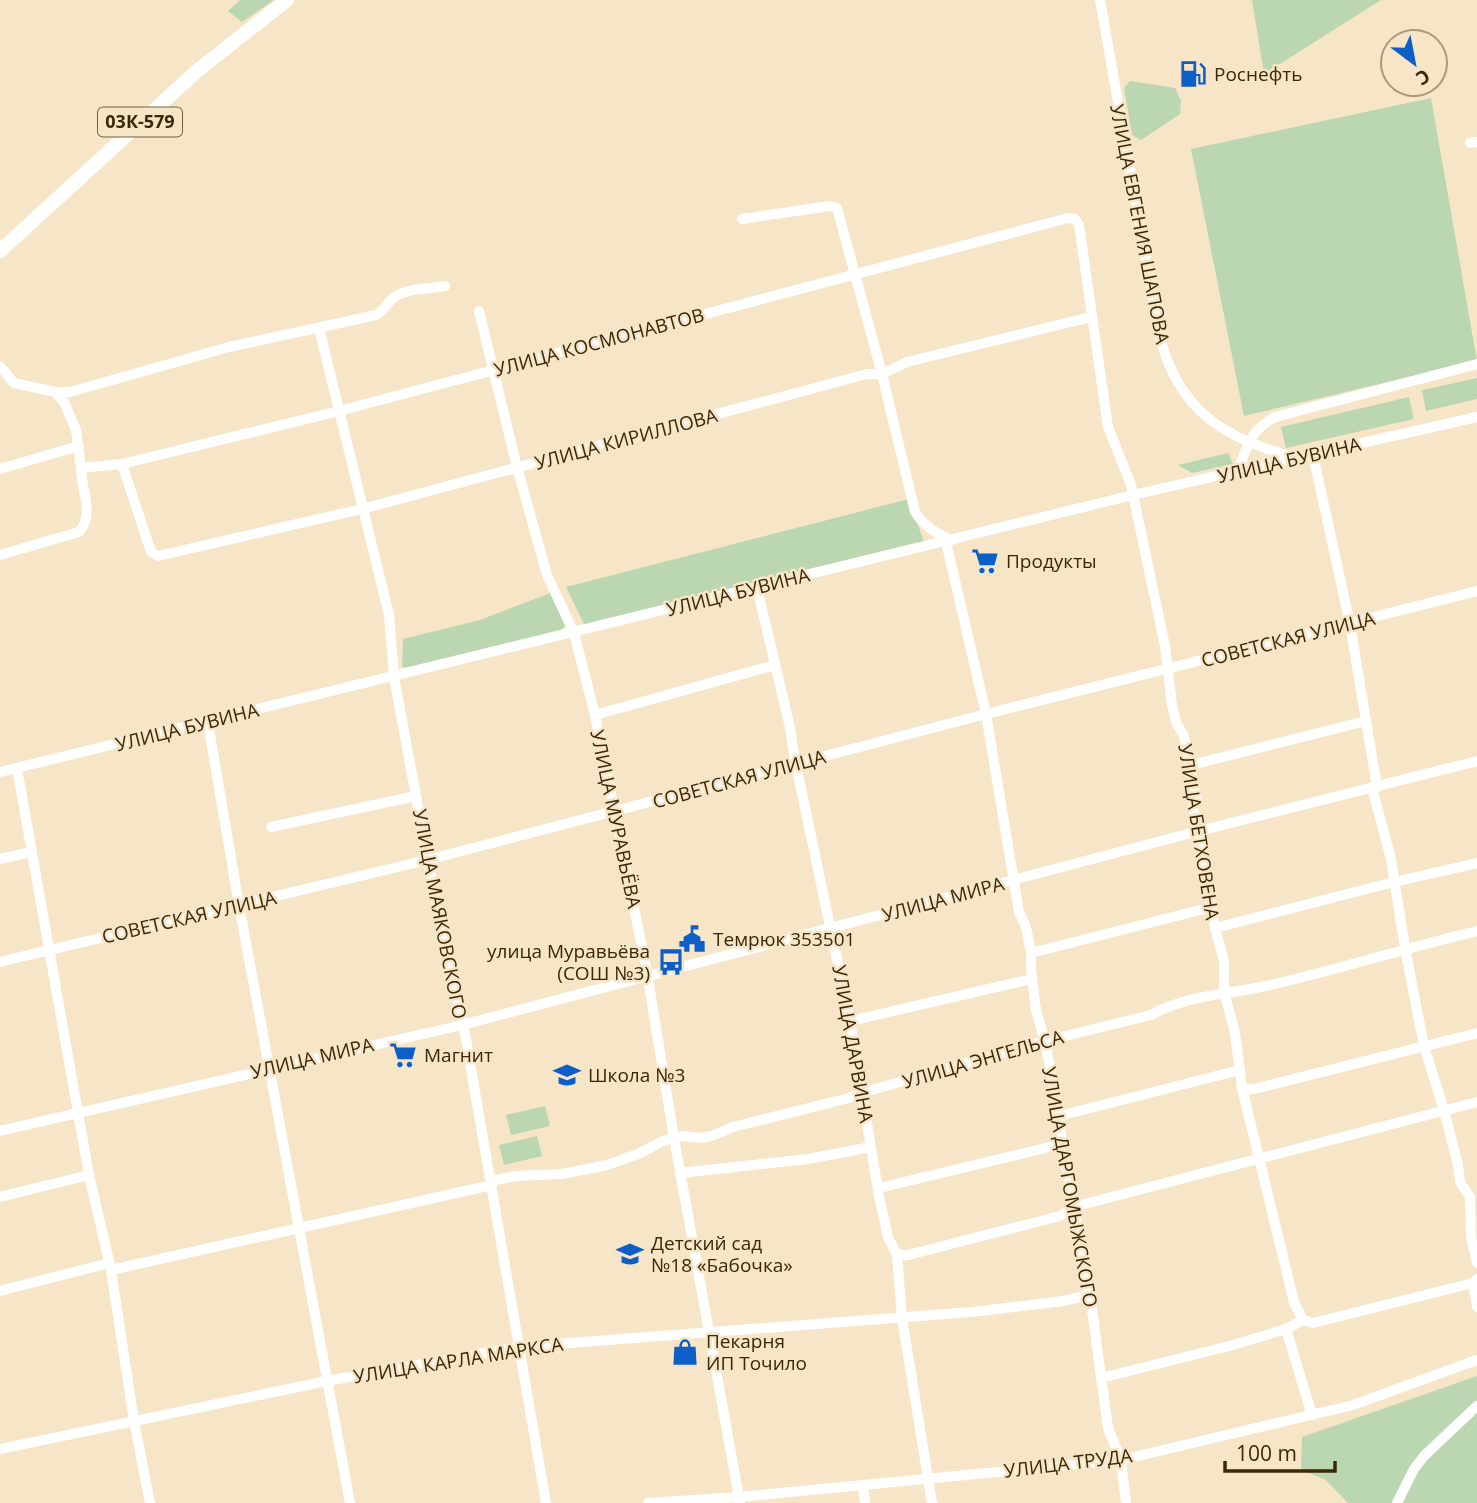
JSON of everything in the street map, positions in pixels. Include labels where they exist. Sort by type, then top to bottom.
[{"type":"main road","name":"03К-579","points":[[0,251],[180,85],[287,0]]},
{"type":"street","name":"УЛИЦА ЕВГЕНИЯ ШАПОВА","points":[[1100,0],[1162,348],[1170,368],[1191,401],[1220,429],[1247,443],[1299,458]]},
{"type":"street","points":[[742,219],[830,206],[837,208],[882,374],[915,512],[923,524],[949,541]]},
{"type":"street","name":"УЛИЦА КОСМОНАВТОВ","points":[[81,468],[122,464],[339,411],[1068,218],[1075,219]]},
{"type":"street","name":"УЛИЦА БЕТХОВЕНА","points":[[1075,219],[1079,225],[1108,427],[1133,495],[1172,705],[1191,765],[1197,799],[1192,807],[1224,961],[1224,992],[1235,1034],[1242,1088],[1294,1302],[1303,1320]]},
{"type":"street","points":[[0,366],[13,383],[55,392],[70,392],[229,347],[376,315],[395,296],[445,286]]},
{"type":"street","name":"УЛИЦА МУРАВЬЁВА","points":[[480,310],[517,467],[547,575],[574,633],[594,715],[647,978],[739,1500]]},
{"type":"street","name":"УЛИЦА КИРИЛЛОВА","points":[[122,464],[142,532],[151,552],[158,555],[362,509],[867,374],[882,374],[907,362],[1091,317]]},
{"type":"street","name":"УЛИЦА МАЯКОВСКОГО","points":[[319,328],[389,615],[394,677],[492,1183],[546,1503]]},
{"type":"street","name":"УЛИЦА БУВИНА","points":[[1247,443],[1264,424],[1275,417],[1477,364]]},
{"type":"street","points":[[0,555],[79,532],[86,525],[88,516],[79,446],[71,415],[55,392]]},
{"type":"street","name":"УЛИЦА БУВИНА","points":[[0,772],[1133,495],[1477,418]]},
{"type":"street","points":[[1238,471],[1247,443]]},
{"type":"street","points":[[0,469],[79,446]]},
{"type":"street","points":[[1313,455],[1350,624],[1375,787],[1391,859],[1424,1046],[1444,1110],[1460,1182],[1470,1196],[1471,1237],[1477,1264]]},
{"type":"street","name":"УЛИЦА ДАРГОМЫЖСКОГО","points":[[949,541],[986,714],[1019,912],[1026,928],[1031,953],[1036,1010],[1045,1041],[1090,1295],[1108,1428],[1121,1460],[1126,1503]]},
{"type":"street","name":"УЛИЦА ДАРВИНА","points":[[757,588],[789,723],[850,1021],[879,1196],[888,1237],[897,1255],[902,1318],[932,1503]]},
{"type":"street","name":"СОВЕТСКАЯ УЛИЦА","points":[[0,962],[428,860],[986,714],[1477,591]]},
{"type":"street","points":[[594,715],[775,665]]},
{"type":"street","points":[[1191,765],[1366,721]]},
{"type":"street","points":[[208,723],[350,1503]]},
{"type":"street","name":"УЛИЦА МИРА","points":[[0,1131],[462,1025],[1199,831],[1477,761]]},
{"type":"street","points":[[17,768],[89,1175],[110,1267],[150,1503]]},
{"type":"street","points":[[271,827],[416,796]]},
{"type":"street","points":[[0,859],[31,852]]},
{"type":"street","points":[[1215,928],[1477,863]]},
{"type":"street","points":[[1031,953],[1212,908]]},
{"type":"street","name":"УЛИЦА ЭНГЕЛЬСА","points":[[0,1291],[300,1227],[515,1176],[562,1174],[607,1165],[674,1138],[712,1136],[733,1127],[849,1098],[1045,1041],[1151,1014],[1167,1006],[1224,992],[1252,990],[1477,931]]},
{"type":"street","points":[[850,1021],[1032,979]]},
{"type":"street","points":[[1242,1088],[1254,1089],[1477,1033]]},
{"type":"street","points":[[1059,1116],[1240,1070]]},
{"type":"street","points":[[897,1255],[908,1255],[1060,1216],[1073,1207],[1477,1102]]},
{"type":"street","points":[[879,1188],[1062,1144]]},
{"type":"street","points":[[680,1173],[808,1159],[871,1147]]},
{"type":"street","points":[[0,1197],[89,1175]]},
{"type":"street","points":[[1101,1378],[1286,1329],[1303,1320],[1313,1323],[1475,1281],[1477,1307]]},
{"type":"street","name":"УЛИЦА КАРЛА МАРКСА","points":[[0,1449],[327,1381],[518,1347],[1026,1307],[1090,1295]]},
{"type":"street","points":[[1286,1329],[1312,1415]]},
{"type":"street","name":"УЛИЦА ТРУДА","points":[[648,1503],[739,1500],[927,1478],[1121,1460],[1353,1405],[1477,1360]]},
{"type":"street","points":[[1397,1503],[1414,1469],[1424,1456],[1477,1406]]},
{"type":"street","points":[[863,1485],[865,1503]]},
{"type":"green space","points":[[240,0],[274,0],[242,22],[228,11]]},
{"type":"green space","points":[[1252,0],[1381,0],[1264,74]]},
{"type":"green space","points":[[1130,81],[1175,88],[1181,101],[1180,114],[1141,140],[1132,135],[1124,88]]},
{"type":"green space","points":[[1431,98],[1477,361],[1244,416],[1191,149]]},
{"type":"green space","points":[[1477,378],[1477,399],[1426,411],[1422,390]]},
{"type":"green space","points":[[1409,397],[1414,419],[1286,448],[1281,427]]},
{"type":"green space","points":[[1228,453],[1233,464],[1192,473],[1178,465]]},
{"type":"green space","points":[[909,499],[924,542],[585,626],[566,587]]},
{"type":"green space","points":[[553,592],[567,624],[560,631],[411,669],[402,667],[403,639],[480,620]]},
{"type":"green space","points":[[545,1106],[550,1126],[511,1135],[506,1115]]},
{"type":"green space","points":[[537,1136],[542,1156],[504,1165],[499,1145]]},
{"type":"green space","points":[[1477,1376],[1477,1503],[1348,1503],[1326,1480],[1301,1470],[1302,1437]]},
{"type":"place","name":"Роснефть","points":[[1193,74]]},
{"type":"place","name":"Продукты","points":[[985,561]]},
{"type":"place","name":"Темрюк 353501","points":[[692,939]]},
{"type":"place","name":"улица Муравьёва (СОШ №3)","points":[[671,962]]},
{"type":"place","name":"Магнит","points":[[403,1055]]},
{"type":"place","name":"Школа №3","points":[[567,1075]]},
{"type":"place","name":"Детский сад №18 «Бабочка»","points":[[630,1254]]},
{"type":"place","name":"Пекарня ИП Точило","points":[[685,1352]]}]
